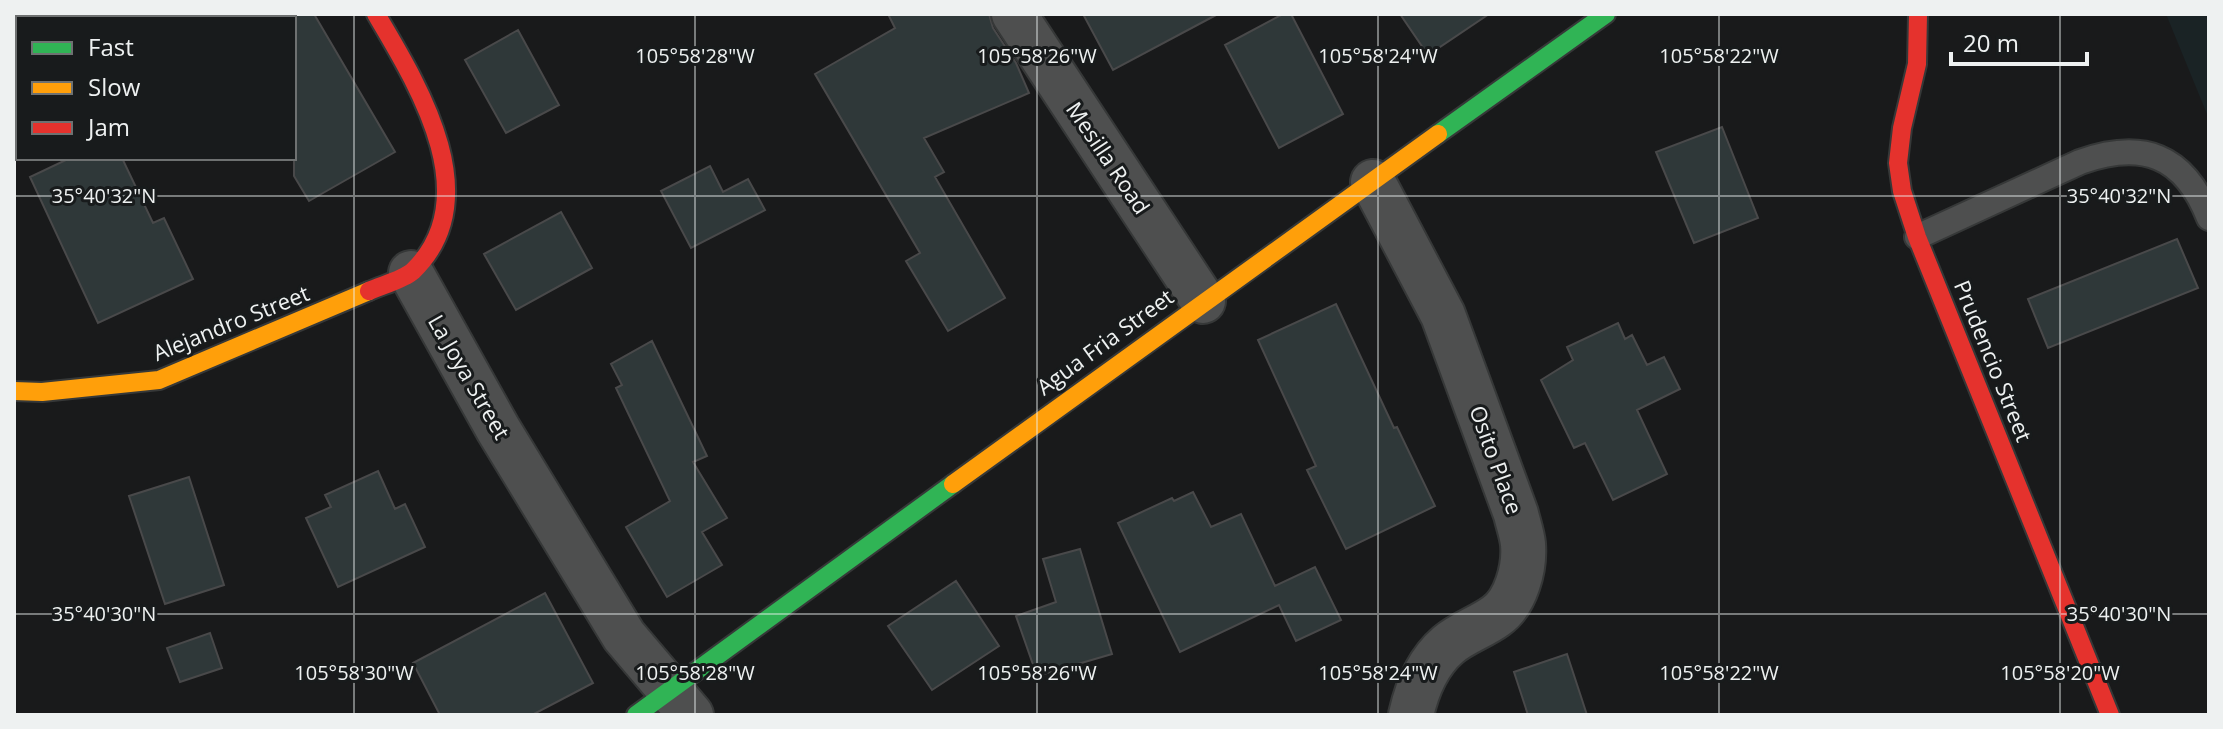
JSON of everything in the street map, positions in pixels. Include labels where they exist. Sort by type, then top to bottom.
[{"type":"street","points":[[376,14],[428,108],[444,162],[442,226],[435,247],[411,273]]},
{"type":"street","name":"Mesilla Road","points":[[1014,14],[1203,301]]},
{"type":"street","name":"Agua Fria Street","points":[[665,707],[1203,301],[1606,14]]},
{"type":"street","name":"Prudencio Street","points":[[1918,14],[1916,71],[1900,139],[1898,164],[1902,191],[1917,237],[2110,715]]},
{"type":"street","name":"Osito Place","points":[[1373,182],[1443,315],[1516,514],[1523,544],[1512,599],[1499,614],[1449,645],[1430,665],[1416,693],[1411,715]]},
{"type":"street","name":"Alejandro Street","points":[[14,391],[42,392],[159,380],[411,273]]},
{"type":"street","name":"La Joya Street","points":[[411,273],[498,429],[665,707]]},
{"type":"lane","points":[[1917,237],[2080,162],[2103,154],[2129,151],[2153,154],[2173,165],[2191,184],[2209,218]]},
{"type":"shaded area","points":[[2166,14],[2209,14],[2209,119]]},
{"type":"building","points":[[314,14],[395,152],[309,201],[294,176],[294,16]]},
{"type":"building","points":[[888,14],[989,14],[993,28],[1016,63],[1029,93],[924,138],[944,172],[935,177],[1005,298],[948,331],[906,261],[920,253],[815,74],[895,28]]},
{"type":"building","points":[[1083,14],[1218,14],[1113,70]]},
{"type":"building","points":[[1283,14],[1291,14],[1343,114],[1279,148],[1225,45]]},
{"type":"building","points":[[1400,14],[1489,14],[1428,55]]},
{"type":"building","points":[[518,30],[559,105],[506,133],[465,60]]},
{"type":"building","points":[[1722,127],[1758,218],[1694,243],[1656,152]]},
{"type":"building","points":[[66,160],[123,160],[153,223],[164,218],[193,279],[98,323],[30,177]]},
{"type":"building","points":[[710,166],[723,192],[748,179],[765,210],[691,248],[661,191]]},
{"type":"building","points":[[561,212],[592,268],[516,310],[484,254]]},
{"type":"building","points":[[2177,239],[2198,288],[2048,348],[2028,299]]},
{"type":"building","points":[[1336,304],[1394,428],[1397,427],[1435,506],[1346,549],[1307,470],[1316,466],[1258,340]]},
{"type":"building","points":[[1618,323],[1625,339],[1632,335],[1647,365],[1664,357],[1680,389],[1637,410],[1667,474],[1613,500],[1585,443],[1574,448],[1541,380],[1573,360],[1567,347]]},
{"type":"building","points":[[652,341],[707,456],[693,462],[727,518],[702,532],[722,565],[667,597],[626,527],[670,501],[616,388],[622,385],[611,364]]},
{"type":"building","points":[[378,471],[395,509],[405,504],[425,547],[338,587],[306,518],[331,507],[325,495]]},
{"type":"building","points":[[189,477],[224,585],[165,604],[129,496]]},
{"type":"building","points":[[1193,492],[1211,527],[1241,514],[1275,586],[1315,567],[1341,620],[1296,641],[1279,605],[1180,652],[1118,523],[1172,498],[1174,501]]},
{"type":"building","points":[[1080,549],[1112,654],[1037,676],[1016,616],[1056,602],[1043,559]]},
{"type":"building","points":[[956,581],[999,646],[932,690],[888,626]]},
{"type":"building","points":[[545,593],[593,683],[532,715],[440,715],[413,663]]},
{"type":"building","points":[[210,633],[222,668],[180,682],[167,648]]},
{"type":"building","points":[[1567,654],[1587,715],[1528,715],[1514,672]]},
{"type":"traffic: fast","points":[[1438,134],[1606,14]]},
{"type":"traffic: fast","points":[[636,715],[953,484]]},
{"type":"traffic: slow","points":[[953,484],[1438,134]]},
{"type":"traffic: slow","points":[[14,391],[42,392],[159,380],[369,291]]},
{"type":"traffic: jam","points":[[369,291],[413,271],[435,242],[445,210],[445,176],[426,107],[376,14]]},
{"type":"traffic: jam","points":[[1918,14],[1917,64],[1902,128],[1898,163],[1902,191],[1917,237],[2110,715]]}]
